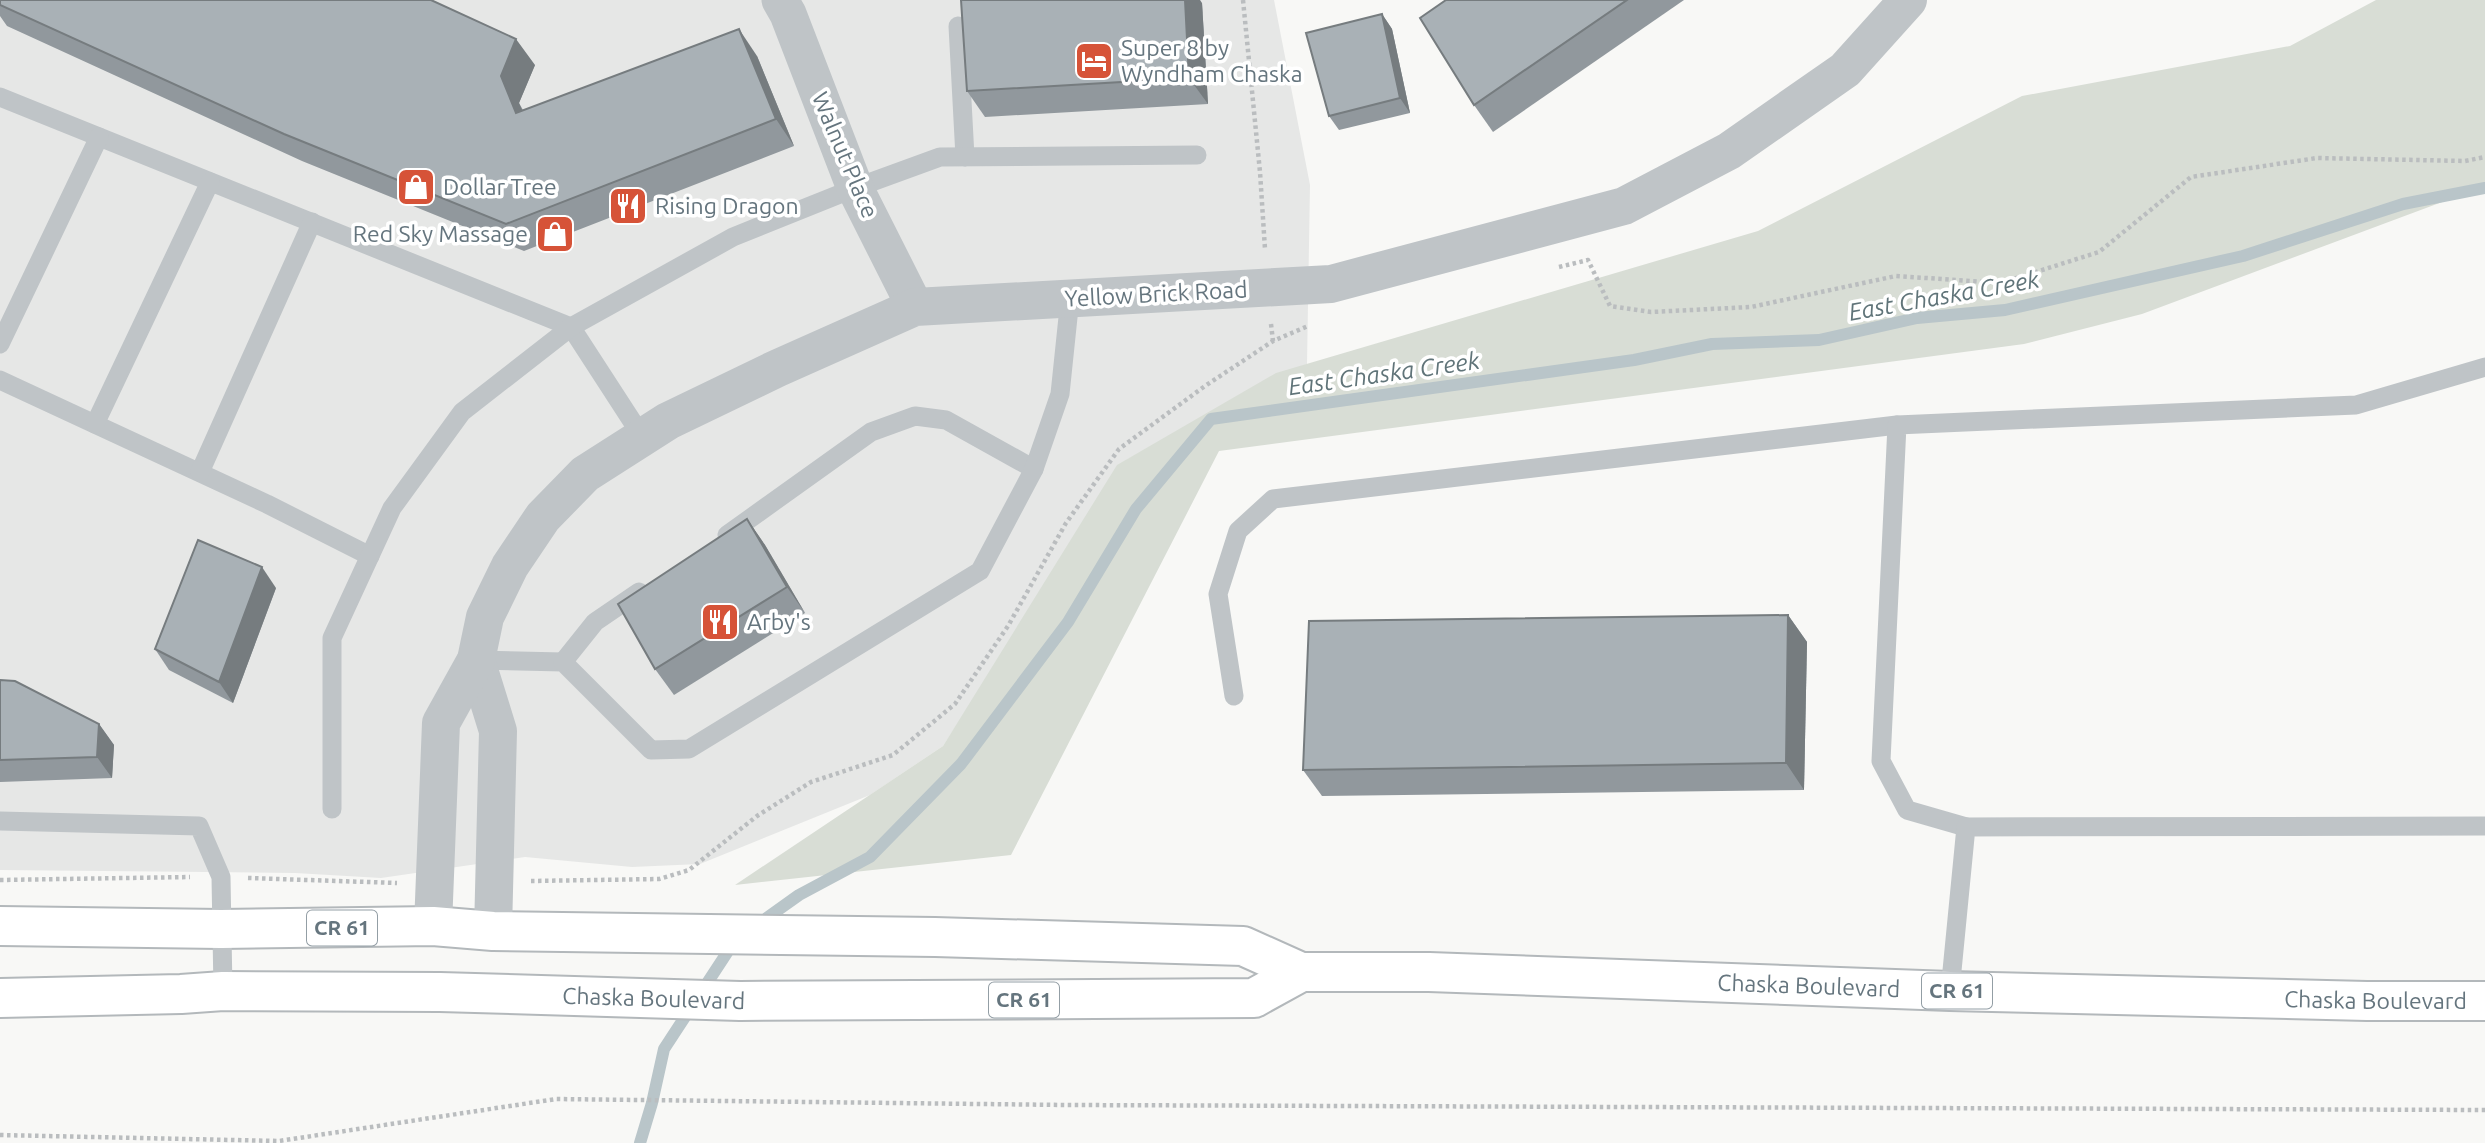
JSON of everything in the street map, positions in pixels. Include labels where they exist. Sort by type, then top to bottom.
[{"type":"main road","name":"Chaska Boulevard","points":[[0,926],[221,929],[433,926],[493,931],[1243,946],[1301,972],[1429,972],[1950,991],[2367,1001],[2485,1001]]},
{"type":"main road","name":"Chaska Boulevard","points":[[0,998],[223,991],[440,992],[740,1001],[1254,998],[1301,972]]},
{"type":"street","name":"Walnut Place","points":[[780,0],[788,14],[855,188],[915,307]]},
{"type":"street","name":"Yellow Brick Road","points":[[433,926],[441,723],[476,660],[485,617],[510,566],[542,517],[585,474],[668,421],[915,307],[1331,284],[1624,206],[1729,151],[1845,70],[1908,0]]},
{"type":"street","name":"Yellow Brick Road","points":[[476,660],[498,731],[493,931]]},
{"type":"lane","points":[[958,26],[965,157]]},
{"type":"lane","points":[[0,97],[571,327],[643,438]]},
{"type":"lane","points":[[0,344],[99,137]]},
{"type":"lane","points":[[332,809],[332,638],[392,508],[462,412],[571,327],[733,237],[855,188],[940,158],[1197,155]]},
{"type":"lane","points":[[95,424],[210,182]]},
{"type":"lane","points":[[200,472],[312,222]]},
{"type":"lane","points":[[476,660],[563,662],[651,750],[689,749],[980,571],[1034,469],[1060,394],[1070,299]]},
{"type":"lane","points":[[1234,696],[1218,594],[1238,531],[1273,499],[1896,425],[2356,405],[2485,367]]},
{"type":"lane","points":[[0,380],[200,472],[370,556]]},
{"type":"lane","points":[[724,537],[871,432],[915,416],[946,420],[1034,469]]},
{"type":"lane","points":[[1896,425],[1881,761],[1907,810],[1966,827],[2485,826]]},
{"type":"lane","points":[[563,662],[595,622],[652,583]]},
{"type":"lane","points":[[0,821],[199,826],[221,877],[223,991]]},
{"type":"lane","points":[[1950,991],[1966,827]]},
{"type":"path","points":[[1243,0],[1273,341]]},
{"type":"path","points":[[0,1135],[279,1141],[556,1098],[1079,1105],[2485,1110]]},
{"type":"shaded area","points":[[0,0],[1274,0],[1310,185],[1307,364],[1128,459],[943,746],[870,795],[700,864],[632,867],[525,857],[381,878],[295,873],[0,870]]},
{"type":"shaded area","points":[[2376,0],[2485,0],[2485,186],[2142,314],[2024,344],[1219,451],[1011,855],[735,885],[943,746],[1117,465],[1276,373],[1758,231],[2022,96],[2290,46]]},
{"type":"building","points":[[0,0],[431,0],[516,39],[501,76],[516,113],[739,29],[776,119],[506,224],[284,134],[0,5]]},
{"type":"building","name":"Super 8 by Wyndham Chaska","points":[[961,0],[1185,0],[1189,78],[967,91]]},
{"type":"building","points":[[1446,0],[1627,0],[1474,105],[1420,18]]},
{"type":"building","points":[[1382,14],[1400,98],[1329,116],[1306,33]]},
{"type":"building","points":[[747,519],[787,587],[655,669],[618,604]]},
{"type":"building","points":[[198,540],[262,567],[219,682],[155,649]]},
{"type":"building","points":[[1788,615],[1786,763],[1303,770],[1309,621]]},
{"type":"building","points":[[0,680],[15,681],[99,724],[97,757],[0,760]]},
{"type":"waterway","name":"East Chaska Creek","points":[[757,925],[799,895],[870,857],[961,764],[1068,622],[1136,509],[1211,419],[1634,360],[1712,344],[1819,340],[1917,318],[2005,310],[2243,256],[2403,204],[2485,188]]},
{"type":"waterway","name":"East Chaska Creek","points":[[640,1143],[664,1049],[734,942]]},
{"type":"place","name":"Super 8 by Wyndham Chaska","points":[[1094,61]]},
{"type":"place","name":"Dollar Tree","points":[[416,187]]},
{"type":"place","name":"Rising Dragon","points":[[628,206]]},
{"type":"place","name":"Red Sky Massage","points":[[555,234]]},
{"type":"place","name":"Arby's","points":[[720,622]]}]
